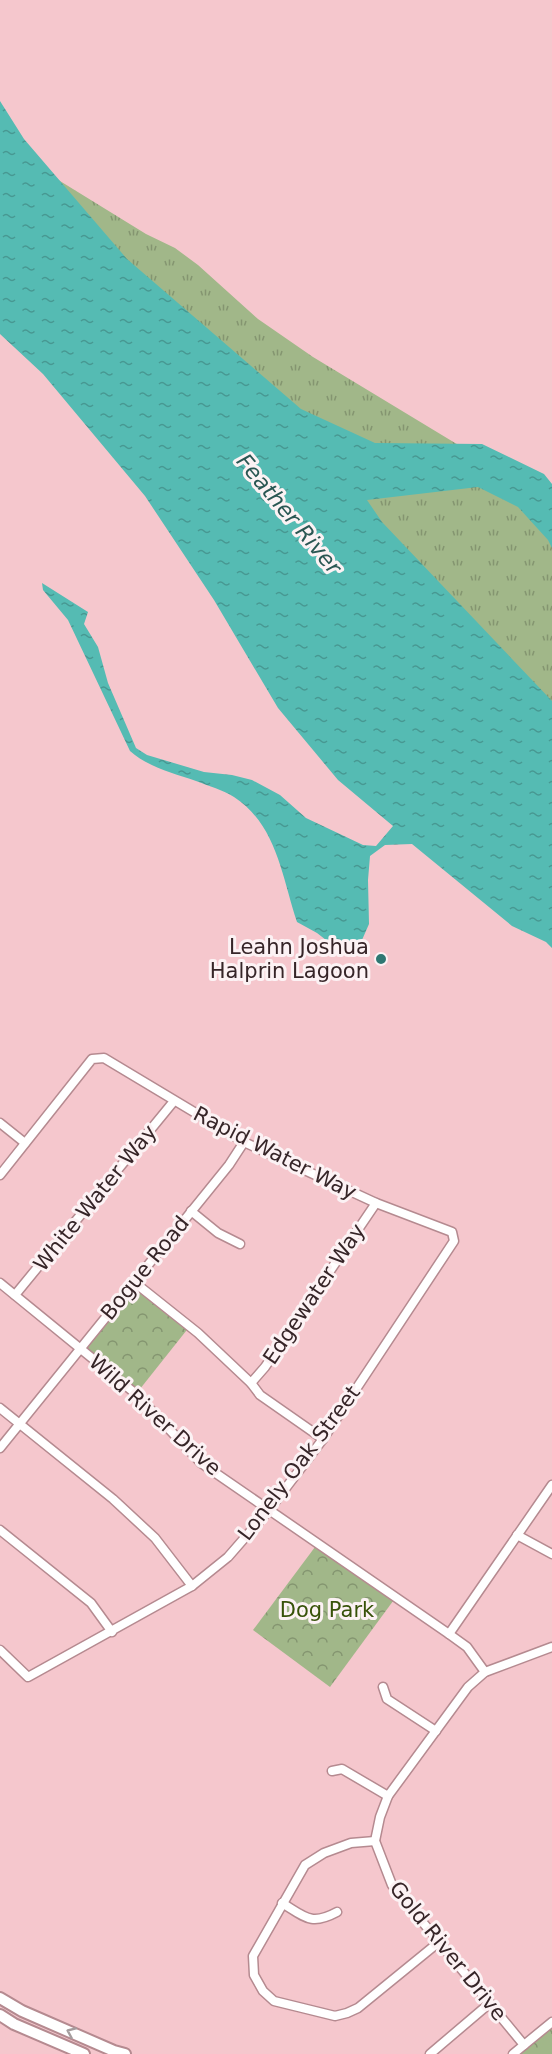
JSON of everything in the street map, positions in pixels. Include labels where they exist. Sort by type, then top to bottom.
[{"type":"street","name":"Rapid Water Way","points":[[25,1143],[92,1059],[105,1058],[244,1142],[376,1203],[452,1232]]},
{"type":"street","name":"White Water Way","points":[[15,1295],[174,1101]]},
{"type":"street","points":[[0,1123],[25,1143],[0,1175]]},
{"type":"street","name":"Bogue Road","points":[[0,1448],[229,1165],[244,1142]]},
{"type":"street","name":"Edgewater Way","points":[[251,1383],[265,1366],[376,1203]]},
{"type":"street","points":[[191,1211],[218,1233],[240,1244]]},
{"type":"street","name":"Lonely Oak Street","points":[[0,1650],[28,1677],[192,1586],[228,1557],[269,1510],[323,1439],[454,1241],[452,1232]]},
{"type":"street","points":[[134,1282],[198,1333],[251,1383],[260,1395],[323,1439]]},
{"type":"street","name":"Wild River Drive","points":[[0,1283],[136,1394],[201,1463],[467,1647],[485,1672]]},
{"type":"street","points":[[0,1408],[113,1499],[155,1538],[192,1586]]},
{"type":"street","points":[[449,1634],[552,1485]]},
{"type":"street","points":[[0,1530],[90,1603],[112,1632]]},
{"type":"street","points":[[517,1535],[552,1554]]},
{"type":"street","points":[[440,1942],[358,2008],[334,2016],[274,2001],[263,1991],[254,1975],[253,1956],[305,1865],[324,1853],[351,1843],[375,1841],[380,1817],[388,1796],[468,1687],[485,1672],[552,1647]]},
{"type":"street","points":[[383,1688],[387,1699],[436,1731]]},
{"type":"street","points":[[332,1771],[342,1769],[388,1796]]},
{"type":"street","name":"Gold River Drive","points":[[375,1841],[392,1885],[525,2045]]},
{"type":"street","points":[[282,1903],[307,1918],[321,1920],[337,1912]]},
{"type":"street","points":[[0,1998],[22,2011],[125,2054]]},
{"type":"street","points":[[430,2054],[490,2003]]},
{"type":"street","points":[[0,2015],[22,2028],[84,2054]]},
{"type":"street","points":[[513,2054],[552,2022]]},
{"type":"green space","points":[[47,173],[146,234],[175,248],[198,265],[258,319],[313,357],[503,472],[552,520],[552,724],[208,357]]},
{"type":"green space","points":[[134,1282],[190,1326],[136,1394],[80,1348]]},
{"type":"green space","name":"Dog Park","points":[[318,1543],[396,1597],[330,1687],[253,1630]]},
{"type":"green space","points":[[552,2023],[552,2054],[513,2054]]},
{"type":"water","name":"Feather River","points":[[0,101],[24,139],[127,259],[301,409],[375,443],[482,444],[544,474],[552,484],[552,548],[548,540],[518,507],[478,487],[367,500],[382,522],[552,701],[552,948],[546,942],[512,926],[412,844],[385,845],[370,856],[369,924],[362,940],[350,945],[335,947],[317,933],[297,922],[276,853],[260,822],[248,809],[225,792],[153,765],[130,751],[68,620],[43,590],[42,583],[88,612],[84,624],[98,647],[108,683],[136,748],[147,755],[204,772],[252,780],[280,795],[306,818],[363,845],[376,846],[393,826],[338,780],[278,708],[214,600],[145,496],[43,374],[0,334]]},
{"type":"place","name":"Leahn Joshua Halprin Lagoon","points":[[381,959]]}]
